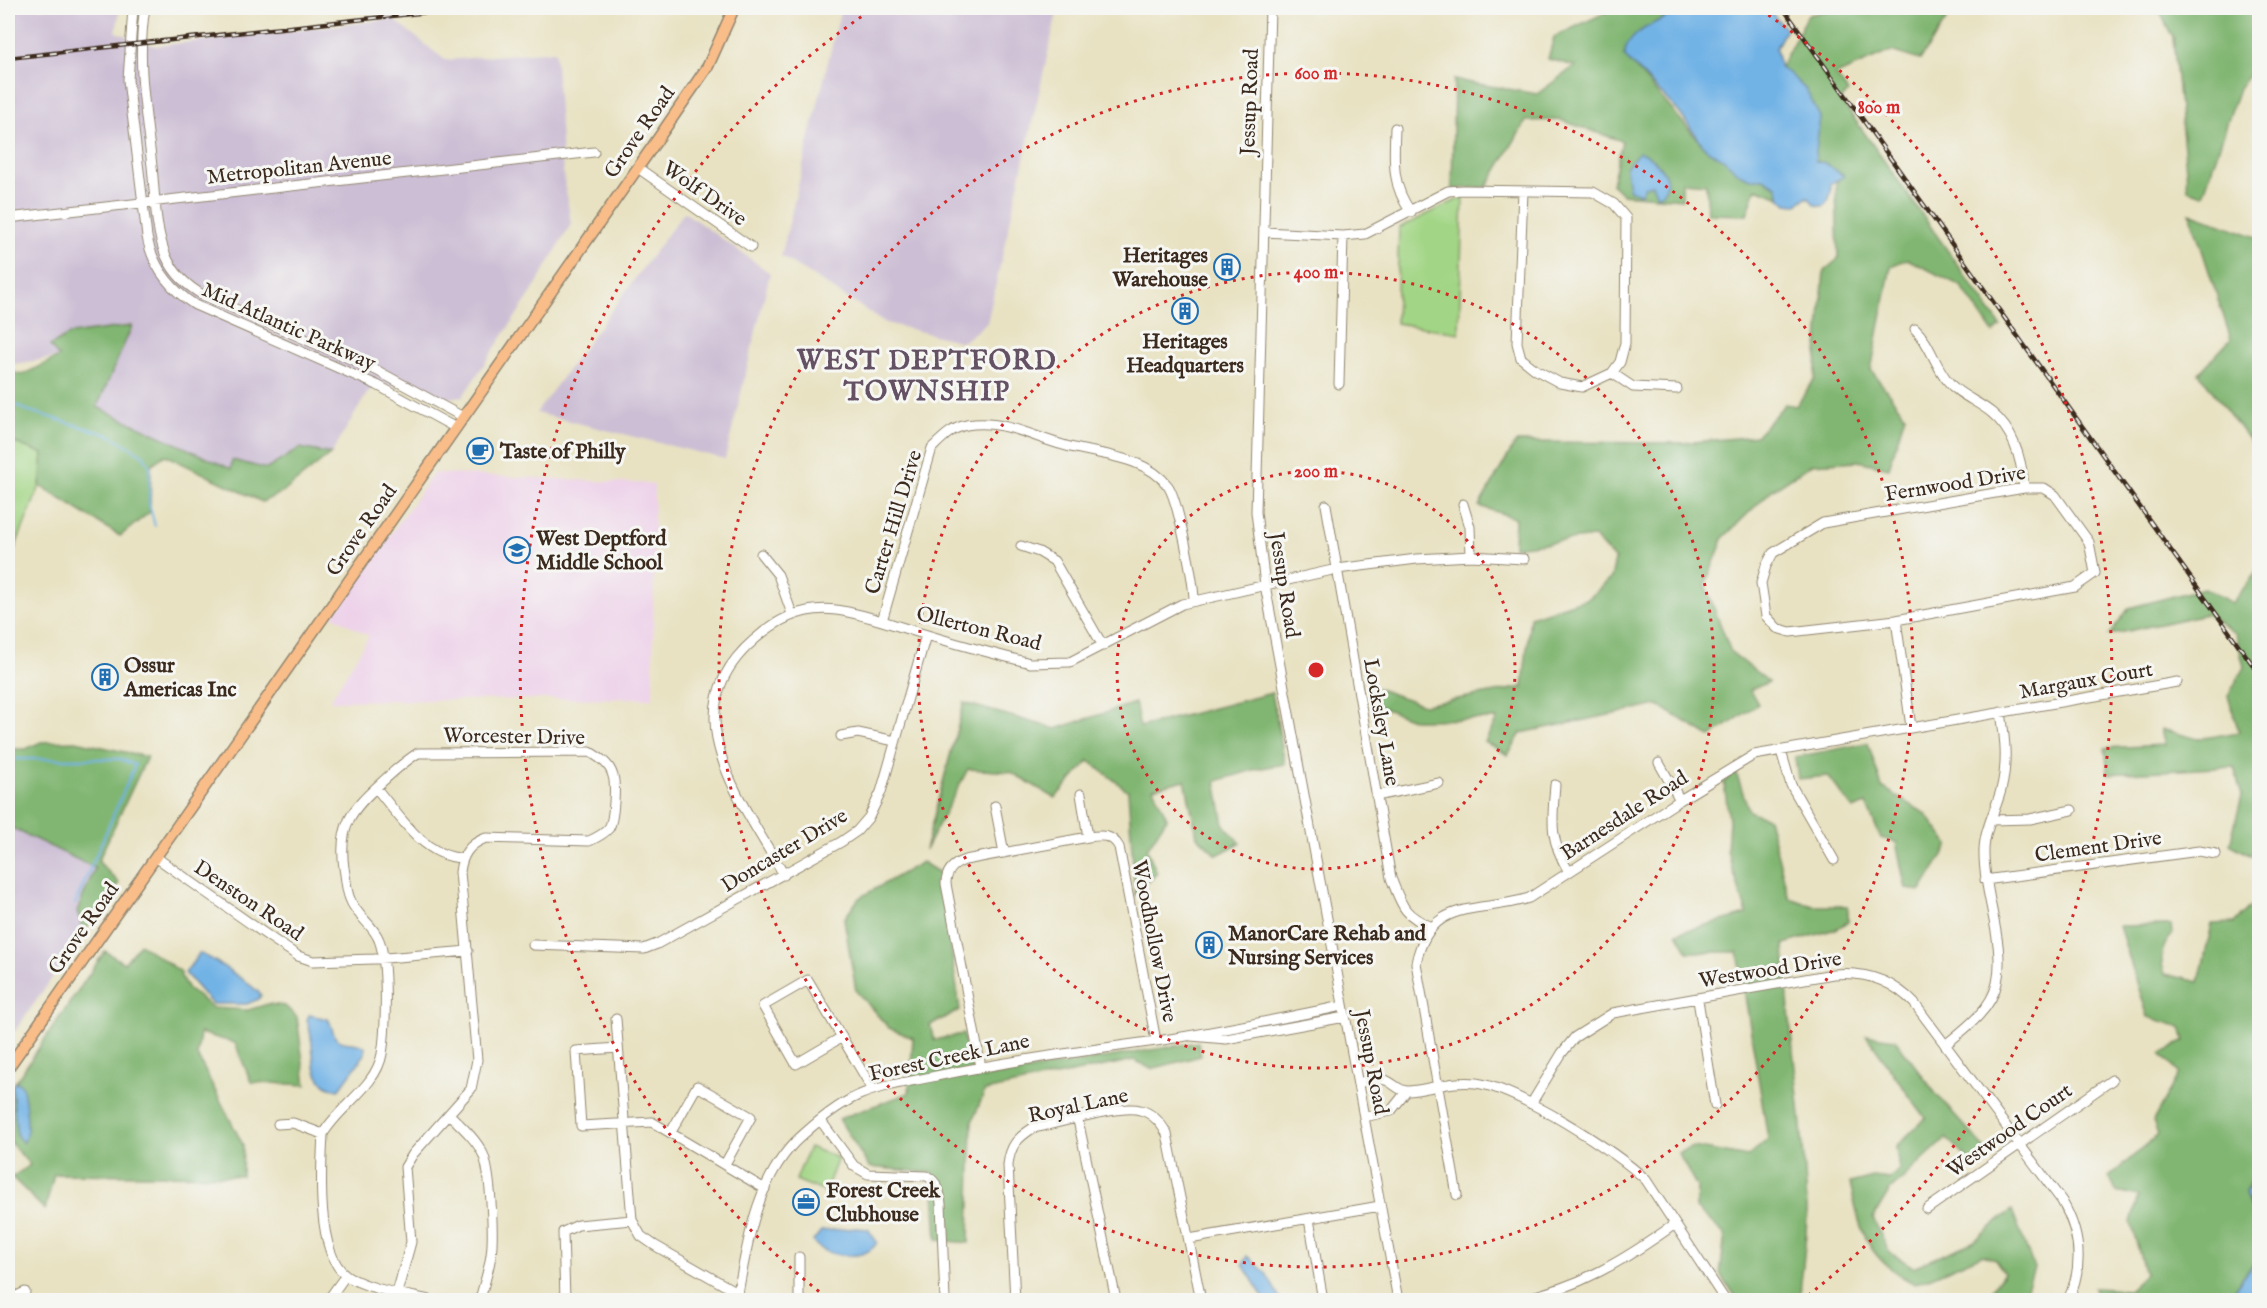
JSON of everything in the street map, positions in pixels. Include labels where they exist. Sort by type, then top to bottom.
[{"type":"main road","name":"Grove Road","points":[[8,1068],[157,858],[201,789],[708,66],[734,8]]},
{"type":"street","name":"Mid Atlantic Parkway","points":[[133,8],[128,80],[150,252],[162,276],[180,296],[210,313],[372,383],[456,428]]},
{"type":"street","name":"Mid Atlantic Parkway","points":[[145,8],[140,65],[155,201],[165,254],[188,286],[376,370],[463,417]]},
{"type":"street","name":"Jessup Road","points":[[1270,8],[1256,512],[1265,585],[1398,1300]]},
{"type":"street","points":[[1395,128],[1394,174],[1398,193],[1411,212]]},
{"type":"street","name":"Metropolitan Avenue","points":[[8,218],[594,152]]},
{"type":"street","name":"Wolf Drive","points":[[638,168],[751,247]]},
{"type":"street","points":[[1264,232],[1343,236],[1365,234],[1448,191],[1523,191],[1593,192],[1614,204],[1626,218],[1625,343],[1620,362],[1612,374],[1581,387],[1560,383],[1536,370],[1521,358],[1517,343],[1523,191]]},
{"type":"street","points":[[1339,384],[1343,236]]},
{"type":"street","points":[[1915,329],[1923,337],[1938,368],[1948,382],[1993,414],[2018,448],[2022,460],[2025,488]]},
{"type":"street","points":[[1612,374],[1633,387],[1677,389]]},
{"type":"street","name":"Carter Hill Drive","points":[[882,621],[932,448],[951,430],[975,423],[1001,425],[1061,445],[1111,455],[1135,464],[1164,481],[1173,495],[1180,519],[1194,601]]},
{"type":"street","name":"Fernwood Drive","points":[[2025,488],[2044,488],[2055,495],[2089,542],[2095,573],[2075,587],[1896,620],[1790,632],[1777,628],[1766,616],[1761,583],[1766,566],[1773,553],[1823,523],[2025,488]]},
{"type":"street","points":[[1463,504],[1470,527],[1471,556]]},
{"type":"street","name":"Locksley Lane","points":[[1326,505],[1391,878],[1404,911],[1415,920],[1432,927]]},
{"type":"street","points":[[1021,546],[1039,552],[1054,561],[1103,646]]},
{"type":"street","points":[[761,554],[778,575],[792,614]]},
{"type":"street","name":"Ollerton Road","points":[[784,875],[726,772],[718,753],[714,730],[720,688],[731,663],[765,629],[792,614],[835,610],[1030,663],[1049,664],[1070,662],[1182,604],[1337,569],[1417,559],[1471,556],[1524,559]]},
{"type":"street","points":[[1896,620],[1911,727]]},
{"type":"street","name":"Doncaster Drive","points":[[533,945],[644,948],[669,938],[784,875],[857,831],[869,817],[881,792],[926,635]]},
{"type":"street","name":"Margaux Court","points":[[2001,712],[2177,682]]},
{"type":"street","points":[[1945,1045],[1977,1017],[1997,985],[1998,955],[1985,880],[1984,849],[2005,765],[2006,742],[2001,712]]},
{"type":"street","name":"Barnesdale Road","points":[[1432,927],[1454,911],[1529,898],[1745,759],[1765,752],[1782,751],[2001,712]]},
{"type":"street","points":[[841,736],[858,734],[895,741]]},
{"type":"street","points":[[1782,751],[1791,785],[1834,860]]},
{"type":"street","name":"Worcester Drive","points":[[323,1134],[378,1069],[383,1042],[385,1006],[379,939],[355,911],[350,898],[342,842],[345,828],[352,814],[405,760],[418,753],[590,752],[604,760],[613,775],[613,813],[609,827],[599,836],[589,841],[486,838],[472,845],[462,858]]},
{"type":"street","points":[[1659,763],[1680,800]]},
{"type":"street","points":[[1376,796],[1439,783]]},
{"type":"street","points":[[1555,785],[1552,834],[1555,848],[1569,872]]},
{"type":"street","points":[[376,788],[427,845],[439,853],[462,858],[460,872],[477,1060],[471,1089],[419,1147],[405,1167],[411,1242],[397,1293]]},
{"type":"street","points":[[1081,794],[1088,837]]},
{"type":"street","points":[[995,806],[1004,853]]},
{"type":"street","points":[[1992,820],[2007,821],[2045,817],[2072,810]]},
{"type":"street","name":"Woodhollow Drive","points":[[981,1067],[946,878],[951,868],[958,862],[1088,837],[1105,836],[1116,842],[1119,847],[1156,1041]]},
{"type":"street","name":"Clement Drive","points":[[1985,880],[2199,850],[2216,854]]},
{"type":"street","name":"Denston Road","points":[[157,858],[298,956],[328,962],[468,951]]},
{"type":"street","points":[[1432,927],[1422,944],[1416,963],[1457,1195]]},
{"type":"street","name":"Westwood Drive","points":[[1531,1104],[1562,1053],[1575,1037],[1594,1022],[1629,1009],[1698,1000],[1851,973],[1888,983],[1904,992],[2062,1202],[2074,1223],[2079,1262],[2068,1300]]},
{"type":"street","points":[[842,1037],[796,1064],[763,1006],[808,980],[842,1037],[873,1090]]},
{"type":"street","points":[[1698,1000],[1715,1105]]},
{"type":"street","name":"Forest Creek Lane","points":[[739,1297],[750,1230],[765,1189],[793,1144],[821,1120],[855,1097],[873,1090],[981,1067],[1068,1051],[1189,1036],[1343,1006]]},
{"type":"street","name":"Forest Creek Lane","points":[[1189,1036],[1226,1039],[1345,1017]]},
{"type":"street","points":[[616,1019],[632,1220],[641,1236],[739,1297]]},
{"type":"street","points":[[618,1048],[576,1051],[581,1126],[646,1120],[671,1132],[765,1189]]},
{"type":"street","points":[[1358,1083],[1382,1079],[1406,1092]]},
{"type":"street","name":"Westwood Court","points":[[1927,1209],[2112,1080]]},
{"type":"street","points":[[1364,1117],[1391,1111],[1406,1092],[1438,1084],[1477,1083],[1503,1090],[1531,1104],[1632,1166],[1646,1180],[1725,1300]]},
{"type":"street","points":[[671,1132],[697,1086],[751,1117],[724,1164]]},
{"type":"street","name":"Royal Lane","points":[[1015,1300],[1009,1155],[1020,1136],[1034,1128],[1128,1109],[1139,1109],[1161,1122],[1167,1134],[1201,1300]]},
{"type":"street","points":[[450,1115],[473,1139],[483,1155],[487,1173],[491,1248],[480,1300]]},
{"type":"street","points":[[821,1120],[854,1166],[868,1174],[932,1179],[939,1189],[945,1300]]},
{"type":"street","points":[[1078,1120],[1116,1300]]},
{"type":"street","points":[[278,1124],[294,1124],[323,1134],[326,1238],[331,1257],[346,1275],[397,1293],[430,1300]]},
{"type":"street","points":[[1189,1239],[1380,1206]]},
{"type":"street","points":[[1309,1219],[1323,1300]]},
{"type":"street","points":[[565,1300],[563,1232],[578,1225],[632,1220]]},
{"type":"street","points":[[1517,1300],[1538,1296],[1587,1279],[1628,1258],[1675,1224]]},
{"type":"street","points":[[799,1257],[799,1300]]},
{"type":"street","points":[[328,1300],[346,1275]]},
{"type":"street","points":[[8,1300],[25,1292]]},
{"type":"shaded area","points":[[8,8],[120,8],[116,32],[155,46],[393,19],[445,60],[555,51],[563,171],[571,224],[532,292],[463,396],[444,399],[407,387],[377,385],[368,392],[331,454],[300,448],[267,470],[233,460],[231,470],[97,407],[131,326],[59,357],[8,365]]},
{"type":"shaded area","points":[[841,8],[1058,8],[987,323],[962,342],[886,323],[781,256]]},
{"type":"shaded area","points":[[684,212],[770,273],[725,459],[536,413]]},
{"type":"shaded area","name":"West Deptford Middle School","points":[[434,473],[654,484],[653,698],[330,701],[369,636],[333,616]]},
{"type":"shaded area","points":[[8,826],[96,868],[77,911],[84,932],[8,1041]]},
{"type":"green space","points":[[1615,8],[1718,8],[1679,9],[1639,32],[1624,55],[1706,149],[1777,186],[1780,197],[1756,188],[1747,215],[1708,214],[1706,184],[1682,182],[1682,199],[1622,194],[1612,184],[1622,141],[1560,120],[1526,121],[1487,187],[1452,189],[1454,80],[1537,94],[1575,66],[1548,59],[1554,37]]},
{"type":"green space","points":[[1840,8],[1954,8],[1920,60],[1891,51],[1836,75],[1848,92],[1841,100],[2001,326],[1993,333],[1961,286],[1907,259],[1891,266],[1871,370],[1905,415],[1889,468],[1858,461],[1812,464],[1772,490],[1724,537],[1705,585],[1731,652],[1769,682],[1750,690],[1758,704],[1710,737],[1658,705],[1521,733],[1508,755],[1485,742],[1497,719],[1415,720],[1370,703],[1367,685],[1424,705],[1523,687],[1530,617],[1589,598],[1611,578],[1615,560],[1594,537],[1514,547],[1515,518],[1479,506],[1516,442],[1683,443],[1756,436],[1785,404],[1796,406],[1815,379],[1824,271],[1838,259],[1836,183],[1843,174],[1814,159],[1820,117],[1780,68],[1808,15]]},
{"type":"green space","points":[[2158,8],[2259,8],[2259,61],[2239,88],[2203,195],[2188,190],[2173,38]]},
{"type":"green space","points":[[1463,197],[1459,333],[1396,323],[1399,228]]},
{"type":"green space","points":[[2190,213],[2259,238],[2259,454],[2199,373],[2231,339]]},
{"type":"green space","points":[[132,326],[97,407],[231,469],[232,460],[267,469],[300,448],[331,454],[283,492],[262,502],[165,455],[151,465],[150,512],[120,536],[40,486],[43,454],[8,440],[8,371],[22,375],[59,357],[50,346],[70,334]]},
{"type":"green space","points":[[8,440],[43,454],[40,486],[8,565]]},
{"type":"green space","points":[[2259,569],[2259,860],[2230,844],[2242,796],[2234,767],[2108,774],[2105,748],[2165,745],[2161,729],[2198,739],[2239,732],[2228,696],[2244,667],[2236,634],[2206,614],[2109,635],[2129,608],[2204,588],[2232,603]]},
{"type":"green space","points":[[1272,693],[1285,764],[1257,769],[1216,781],[1224,825],[1240,843],[1217,855],[1197,836],[1185,780],[1153,788],[1167,818],[1147,849],[1157,873],[1135,895],[1128,791],[1089,761],[1055,798],[1011,772],[968,769],[925,850],[964,703],[1056,729],[1135,703],[1140,727]]},
{"type":"green space","points":[[76,741],[147,757],[98,861],[119,883],[84,932],[77,911],[95,868],[8,826],[8,749],[26,749],[41,742]]},
{"type":"green space","points":[[1868,743],[1882,787],[1926,814],[1949,845],[1921,891],[1906,889],[1896,842],[1881,838],[1866,804],[1853,809],[1828,776],[1798,779],[1795,757]]},
{"type":"green space","points":[[1736,772],[1749,811],[1768,818],[1789,898],[1813,906],[1848,906],[1848,922],[1836,929],[1784,944],[1803,1142],[1807,1209],[1799,1300],[1738,1300],[1720,1274],[1725,1235],[1696,1208],[1697,1187],[1678,1153],[1693,1147],[1748,1157],[1768,1139],[1738,952],[1688,952],[1677,933],[1747,914],[1727,851],[1729,820],[1724,782]]},
{"type":"green space","points":[[922,862],[940,873],[960,1010],[930,1025],[934,1040],[963,1034],[976,1079],[1198,1042],[1201,1056],[1151,1069],[1134,1060],[985,1091],[972,1122],[969,1243],[937,1240],[933,1173],[869,1167],[839,1119],[909,1093],[913,1038],[889,1028],[856,991],[844,919],[859,898]]},
{"type":"green space","points":[[2259,897],[2259,1162],[2245,1193],[2259,1238],[2259,1257],[2225,1300],[2097,1300],[2094,1288],[2128,1290],[2145,1274],[2131,1223],[2139,1196],[2116,1191],[2109,1177],[2158,1135],[2153,1121],[2179,1073],[2160,1054],[2185,1041],[2181,1027],[2148,1017],[2119,926],[2171,925],[2172,935],[2162,953],[2165,974],[2199,982],[2212,924],[2234,923]]},
{"type":"green space","points":[[140,944],[181,972],[181,977],[188,989],[213,1008],[248,1010],[268,1004],[285,1006],[297,1017],[306,1085],[251,1082],[235,1043],[200,1033],[197,1055],[243,1145],[242,1176],[54,1174],[45,1210],[12,1177],[30,1165],[8,1140],[8,1093],[105,951],[124,963]]},
{"type":"green space","points":[[1866,1035],[1895,1039],[1936,1094],[1990,1154],[1976,1166],[1946,1138],[1889,1191],[1873,1218],[1889,1252],[1913,1267],[1973,1242],[2012,1210],[2034,1268],[2023,1300],[1985,1300],[2004,1272],[1995,1259],[1982,1255],[1915,1284],[1886,1265],[1868,1243],[1862,1230],[1850,1183],[1873,1177],[1889,1179],[1899,1170],[1896,1147],[1925,1118]]},
{"type":"green space","points":[[809,1147],[838,1158],[825,1192],[796,1180]]},
{"type":"water","points":[[1767,8],[1786,29],[1776,48],[1780,68],[1789,73],[1806,90],[1820,117],[1815,161],[1825,163],[1844,176],[1830,184],[1830,196],[1823,206],[1815,205],[1808,197],[1795,205],[1787,204],[1780,197],[1777,186],[1765,179],[1751,179],[1741,175],[1723,159],[1706,149],[1678,111],[1625,57],[1629,42],[1651,24],[1675,14],[1680,9]]},
{"type":"water","points":[[1639,152],[1658,164],[1666,178],[1667,185],[1664,191],[1657,196],[1652,184],[1645,186],[1641,194],[1629,190],[1626,167]]},
{"type":"water","points":[[199,954],[220,964],[250,985],[261,995],[259,999],[247,1004],[212,1004],[185,973]]},
{"type":"water","points":[[309,1015],[328,1019],[339,1040],[365,1047],[365,1054],[339,1090],[328,1086],[316,1072],[307,1020]]},
{"type":"water","points":[[16,1082],[22,1085],[26,1107],[27,1132],[23,1143],[17,1136],[12,1086]]},
{"type":"water","points":[[2259,1171],[2259,1228],[2245,1193]]},
{"type":"water","points":[[868,1229],[877,1242],[872,1249],[864,1253],[835,1254],[825,1251],[813,1241],[821,1231]]},
{"type":"water","points":[[1247,1256],[1265,1272],[1281,1300],[1265,1300],[1243,1265]]},
{"type":"water","points":[[2259,1258],[2259,1300],[2225,1300]]},
{"type":"waterway","points":[[8,401],[26,410],[112,436],[143,455],[150,466],[149,504],[155,526]]},
{"type":"waterway","points":[[8,759],[120,759],[135,765],[75,904]]},
{"type":"railway","points":[[8,58],[465,8]]},
{"type":"railway","points":[[1783,8],[2260,675]]},
{"type":"place","name":"Heritages Warehouse","points":[[1227,267]]},
{"type":"place","name":"Heritages Headquarters","points":[[1185,311]]},
{"type":"place","name":"Taste of Philly","points":[[480,451]]},
{"type":"place","name":"West Deptford Middle School","points":[[517,550]]},
{"type":"place","name":"Ossur Americas Inc","points":[[105,677]]},
{"type":"place","name":"ManorCare Rehab and Nursing Services","points":[[1209,945]]},
{"type":"place","name":"Forest Creek Clubhouse","points":[[806,1202]]},
{"type":"district","name":"WEST DEPTFORD TOWNSHIP","points":[[927,376]]}]
